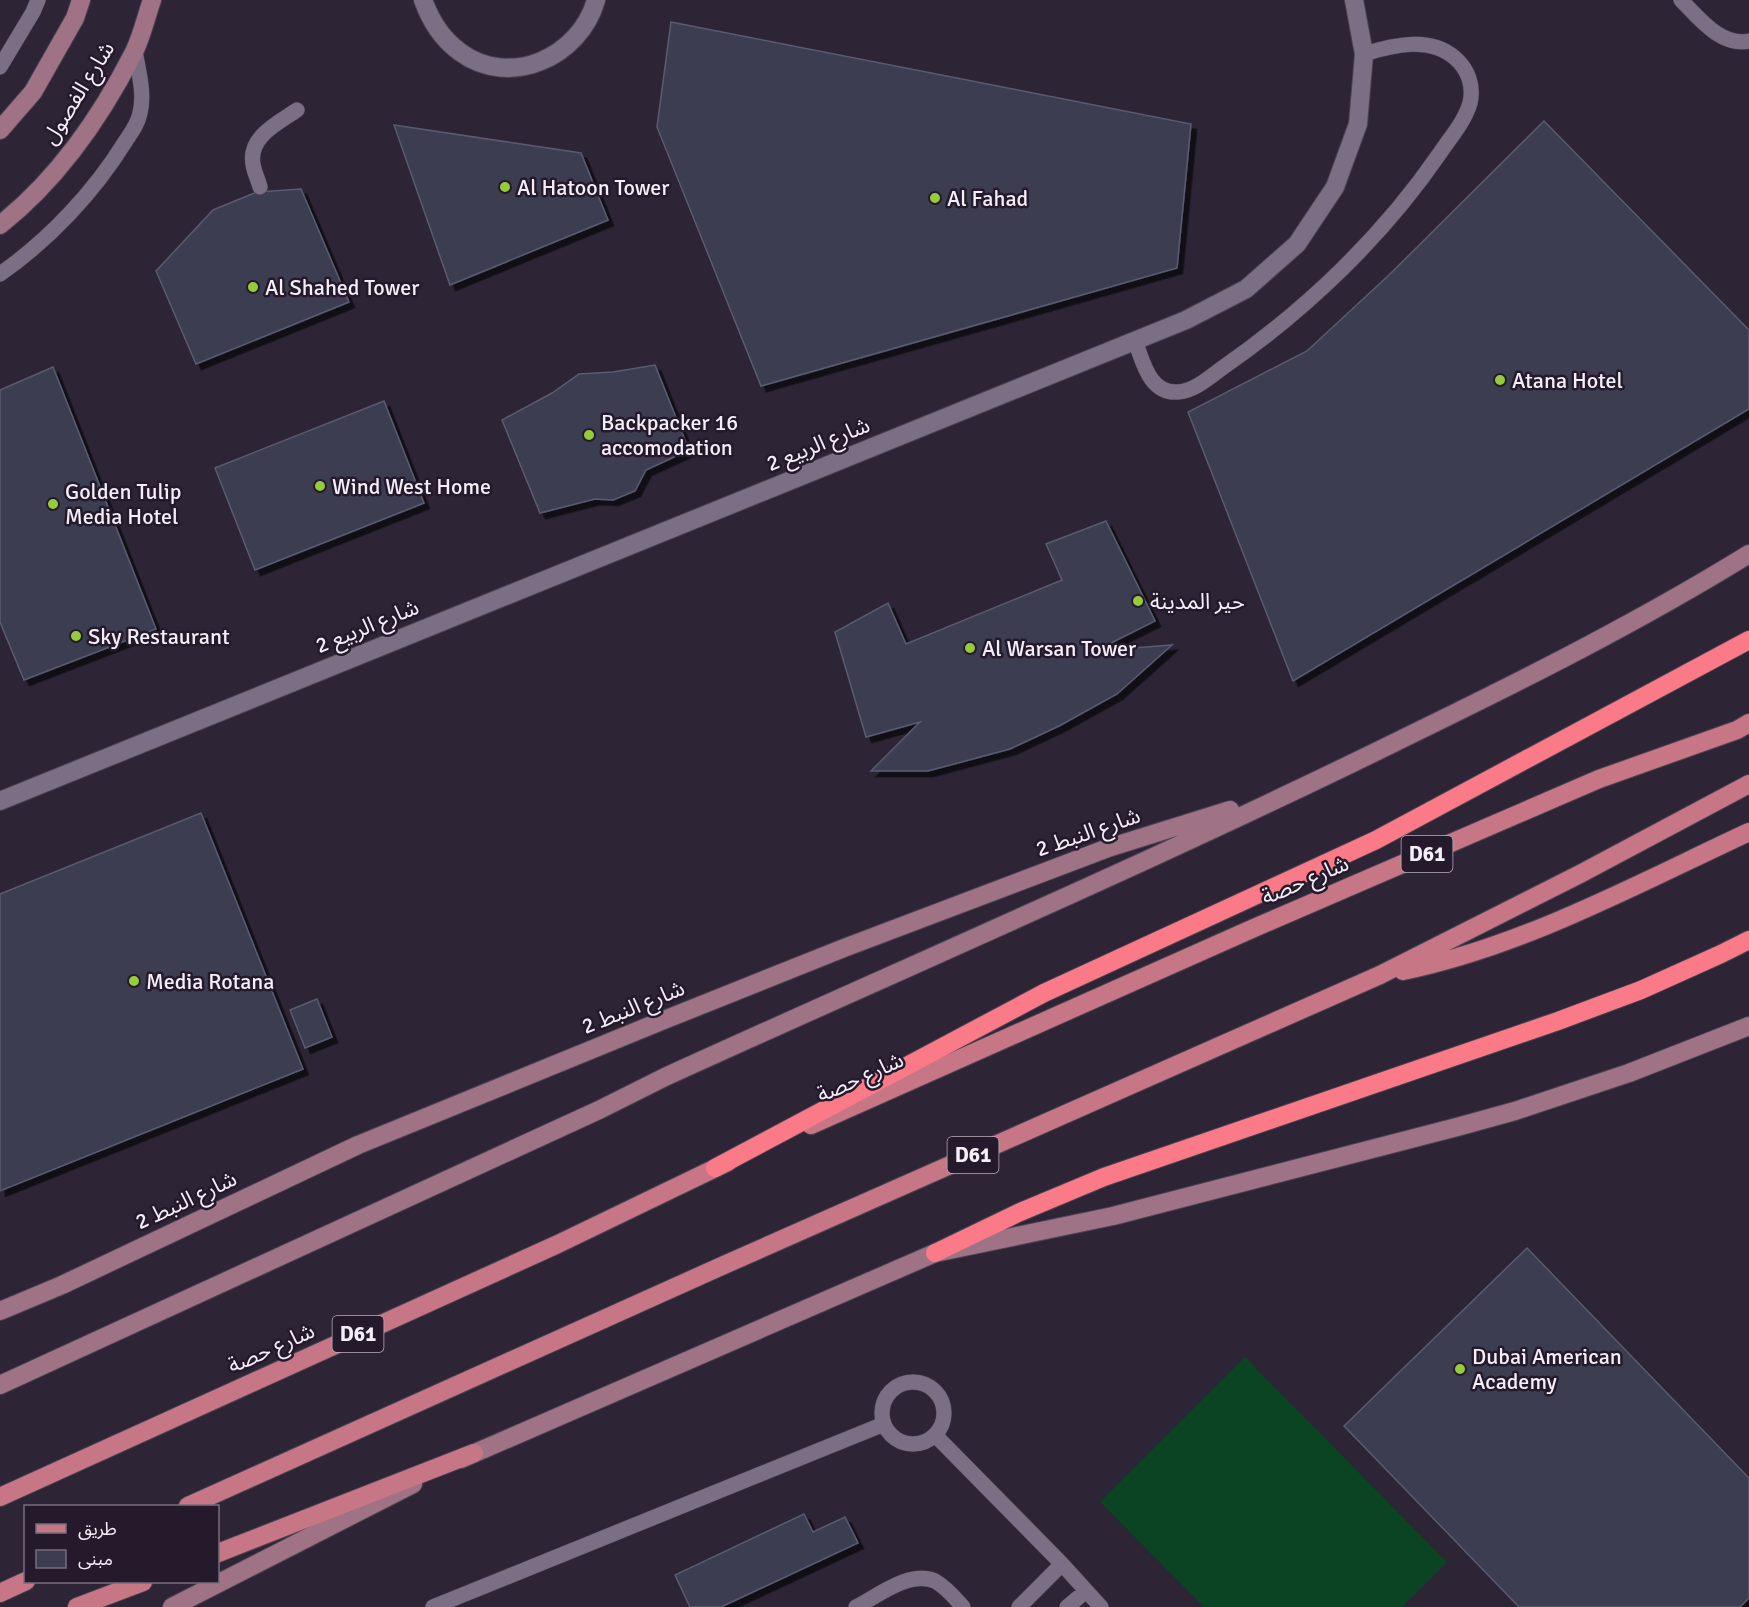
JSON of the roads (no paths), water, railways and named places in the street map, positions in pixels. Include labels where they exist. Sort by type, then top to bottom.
[{"type":"highway","points":[[715,1168],[1044,993],[1376,840],[1749,640]]},
{"type":"highway","points":[[935,1253],[1018,1213],[1104,1177],[1558,1021],[1641,990],[1749,940]]},
{"type":"main road","name":"شارع الفصول","points":[[0,130],[33,92],[75,18],[81,0]]},
{"type":"main road","name":"شارع الفصول","points":[[0,225],[19,210],[64,162],[103,108],[135,50],[152,0]]},
{"type":"main road","points":[[6,1384],[599,1110],[696,1062],[1301,789],[1556,663],[1749,555]]},
{"type":"main road","name":"شارع حصة","points":[[0,1497],[548,1248],[715,1168],[1254,928],[1577,789],[1737,730],[1749,723]]},
{"type":"main road","name":"D61","points":[[190,1505],[724,1265],[1380,975],[1580,874],[1749,784]]},
{"type":"main road","name":"شارع النبط 2","points":[[0,1311],[62,1285],[358,1145],[664,1020],[844,948],[1108,848],[1301,789]]},
{"type":"main road","points":[[1380,975],[1436,964],[1490,947],[1593,904],[1749,832]]},
{"type":"main road","points":[[219,1552],[474,1453],[935,1253],[1102,1219],[1456,1127],[1524,1108],[1629,1073],[1749,1026]]},
{"type":"main road","points":[[172,1607],[474,1453]]},
{"type":"main road","points":[[0,1593],[24,1582]]},
{"type":"main road","points":[[77,1607],[138,1583]]},
{"type":"street","points":[[408,0],[431,20],[444,38],[461,53],[482,63],[503,67],[526,66],[547,59],[567,47],[583,30],[593,12],[596,0]]},
{"type":"street","points":[[423,0],[431,20]]},
{"type":"street","name":"شارع الربيع 2","points":[[0,801],[1135,341],[1186,320],[1246,289],[1297,244],[1335,188],[1358,123],[1364,54],[1354,0]]},
{"type":"lane","points":[[0,67],[38,0]]},
{"type":"lane","points":[[1682,0],[1708,27],[1725,38],[1749,41]]},
{"type":"lane","points":[[1135,341],[1151,380],[1158,387],[1166,391],[1178,392],[1189,389],[1244,353],[1286,320],[1364,247],[1399,207],[1462,121],[1470,103],[1471,82],[1462,64],[1447,51],[1420,44],[1392,46],[1364,54]]},
{"type":"lane","points":[[0,274],[60,223],[98,179],[137,124],[142,100],[135,50]]},
{"type":"lane","points":[[260,187],[252,164],[253,149],[259,138],[268,130],[297,110]]},
{"type":"lane","points":[[920,1382],[936,1392],[942,1400],[944,1419],[935,1435],[920,1444],[902,1442],[895,1438],[884,1424],[882,1415],[887,1396],[901,1384],[920,1382]]},
{"type":"lane","points":[[434,1607],[884,1424]]},
{"type":"lane","points":[[935,1435],[1101,1607]]},
{"type":"lane","points":[[1019,1607],[1062,1564]]},
{"type":"lane","points":[[856,1607],[901,1583],[923,1578],[935,1581],[963,1607]]},
{"type":"lane","points":[[1067,1607],[1086,1591]]},
{"type":"place","name":"Al Hatoon Tower","points":[[505,187]]},
{"type":"place","name":"Al Fahad","points":[[935,198]]},
{"type":"place","name":"Al Shahed Tower","points":[[253,287]]},
{"type":"place","name":"Atana Hotel","points":[[1500,380]]},
{"type":"place","name":"Backpacker 16 accomodation","points":[[589,435]]},
{"type":"place","name":"Wind West Home","points":[[320,486]]},
{"type":"place","name":"Golden Tulip Media Hotel","points":[[53,504]]},
{"type":"place","name":"حير المدينة","points":[[1138,601]]},
{"type":"place","name":"Sky Restaurant","points":[[76,636]]},
{"type":"place","name":"Al Warsan Tower","points":[[970,648]]},
{"type":"place","name":"Media Rotana","points":[[134,981]]},
{"type":"place","name":"Dubai American Academy","points":[[1460,1369]]}]
